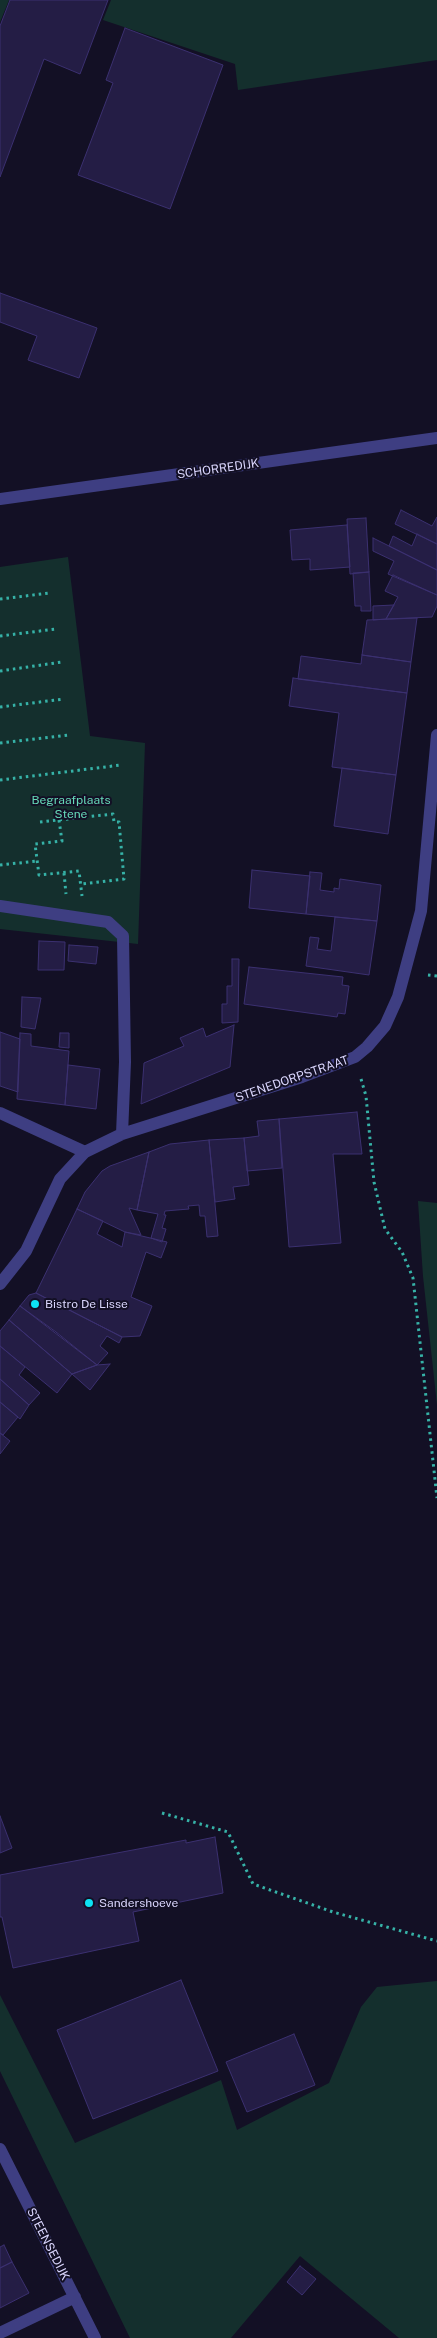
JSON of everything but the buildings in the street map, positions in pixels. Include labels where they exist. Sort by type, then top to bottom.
[{"type":"street","name":"SCHORREDIJK","points":[[0,499],[437,438]]},
{"type":"street","name":"STENEDORPSTRAAT","points":[[0,1284],[26,1251],[60,1179],[86,1152],[122,1134],[302,1077],[355,1057],[367,1047],[385,1026],[398,996],[421,911],[437,735]]},
{"type":"street","points":[[0,906],[108,922],[123,936],[125,1062],[122,1134]]},
{"type":"street","points":[[0,1113],[86,1152]]},
{"type":"street","name":"STEENSEDIJK","points":[[0,2149],[95,2338]]},
{"type":"street","points":[[0,2333],[75,2297]]},
{"type":"path","points":[[0,599],[50,592]]},
{"type":"path","points":[[0,636],[56,629]]},
{"type":"path","points":[[0,671],[62,662]]},
{"type":"path","points":[[0,707],[64,699]]},
{"type":"path","points":[[0,743],[68,735]]},
{"type":"path","points":[[0,780],[121,765]]},
{"type":"path","points":[[40,822],[113,814],[114,822],[119,822],[124,879],[81,884]]},
{"type":"path","points":[[59,820],[62,841],[35,844],[40,875],[79,871],[85,918]]},
{"type":"path","points":[[0,865],[37,861]]},
{"type":"path","points":[[355,1057],[366,1096],[374,1182],[384,1229],[402,1252],[413,1278],[437,1498]]},
{"type":"path","points":[[162,1813],[228,1832],[253,1884],[333,1912],[437,1941]]},
{"type":"green space","points":[[0,0],[9,0],[0,22]]},
{"type":"green space","points":[[111,0],[437,0],[437,60],[238,90],[235,64],[103,20]]},
{"type":"green space","name":"Begraafplaats Stene","points":[[68,557],[90,736],[145,743],[138,944],[0,929],[0,567]]},
{"type":"green space","points":[[418,1201],[437,1203],[437,1405],[423,1276]]},
{"type":"green space","points":[[437,1981],[437,2338],[399,2338],[300,2256],[231,2338],[130,2338],[0,2071],[0,1995],[75,2143],[221,2080],[237,2130],[329,2083],[361,2007],[377,1987]]},
{"type":"place","name":"Bistro De Lisse","points":[[35,1304]]},
{"type":"place","name":"Sandershoeve","points":[[89,1903]]}]
